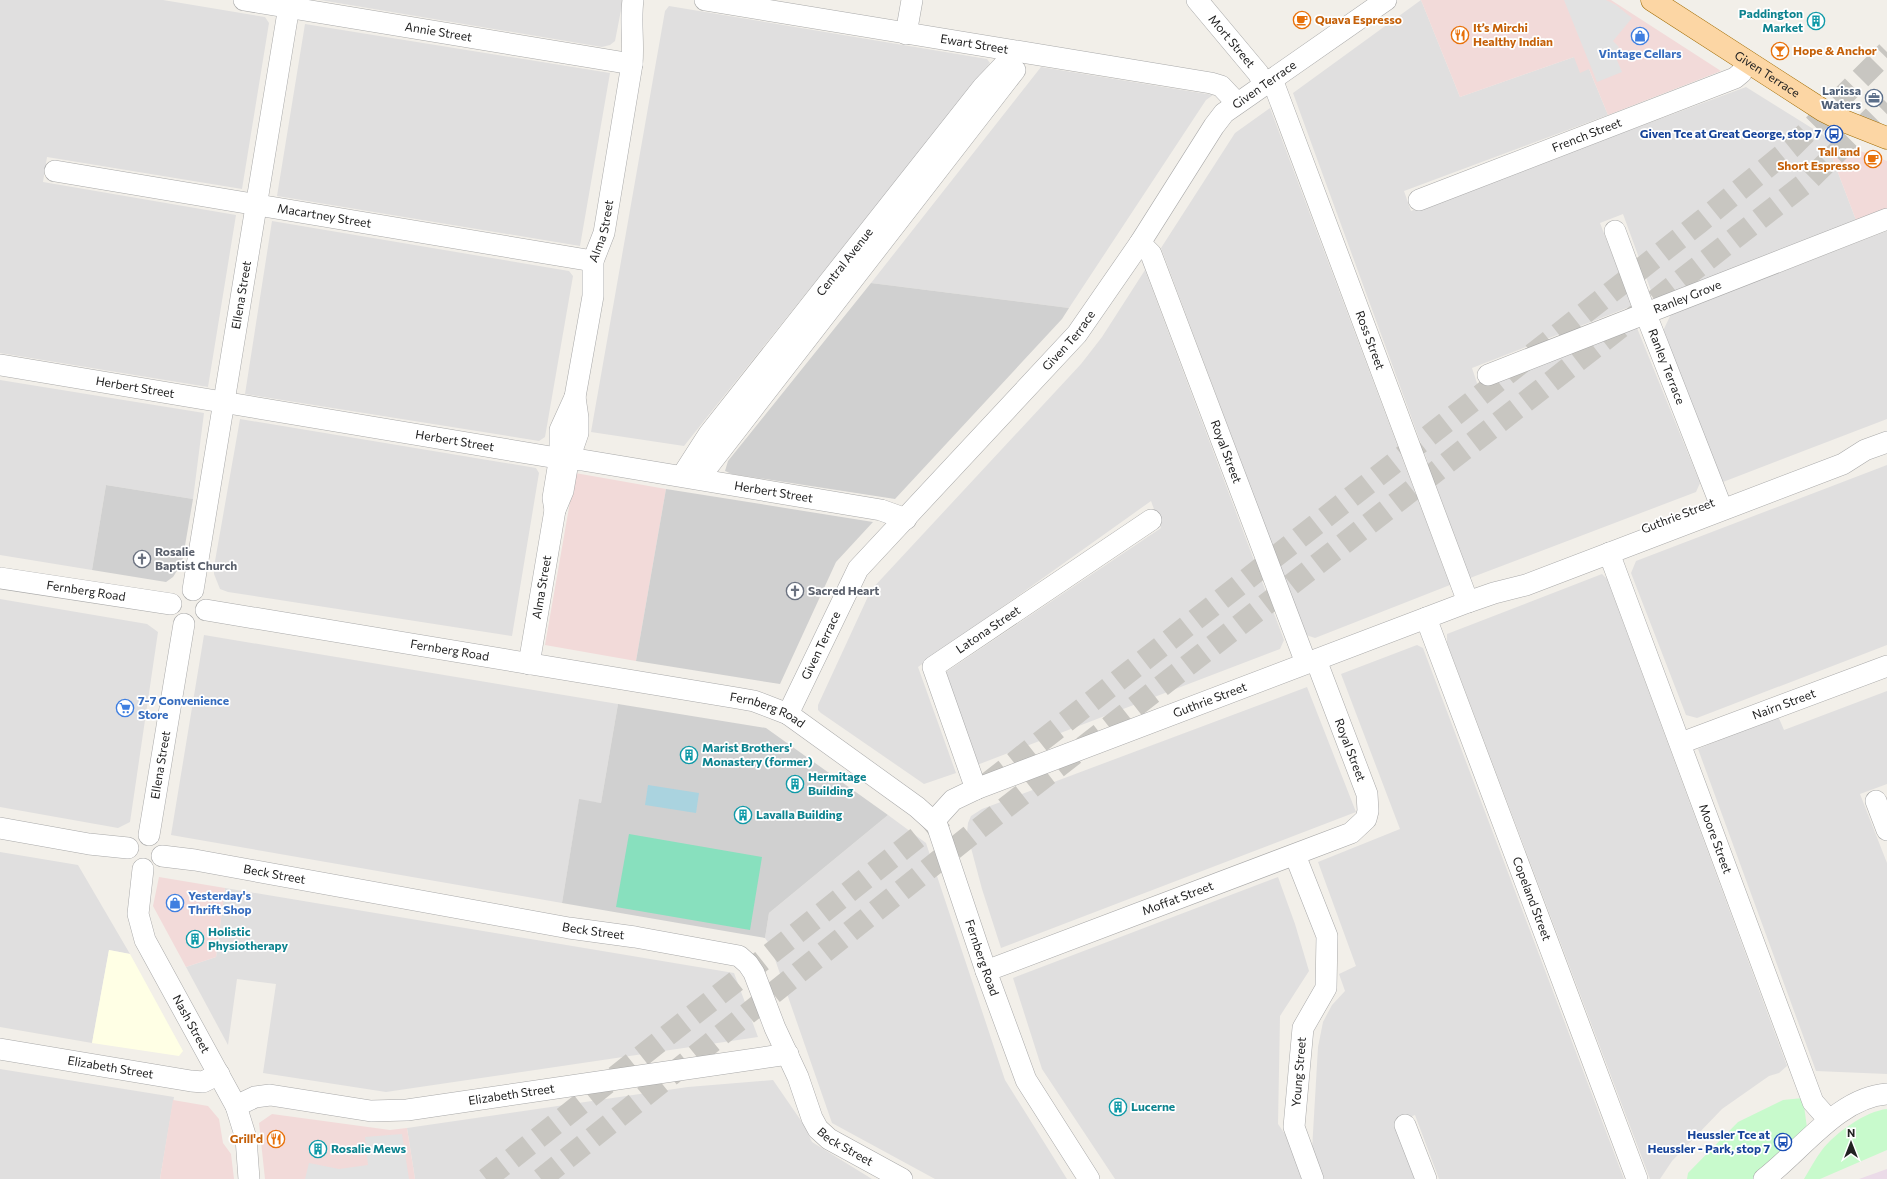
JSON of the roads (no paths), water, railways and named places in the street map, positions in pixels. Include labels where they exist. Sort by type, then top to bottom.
[{"type":"main road","name":"Given Terrace","points":[[1652,0],[1833,116],[1887,138]]},
{"type":"street","name":"Annie Street","points":[[244,0],[289,4],[632,64]]},
{"type":"street","name":"Alma Street","points":[[529,664],[555,510],[563,491],[564,458],[578,433],[578,418],[575,397],[593,296],[593,261],[604,233],[632,64],[633,44],[631,15],[633,0]]},
{"type":"street","name":"Alma Street","points":[[632,64],[642,34],[643,22],[641,0]]},
{"type":"street","name":"Ewart Street","points":[[705,0],[752,4],[906,34],[1211,83],[1221,86],[1237,103]]},
{"type":"street","points":[[906,34],[912,0]]},
{"type":"street","name":"Mort Street","points":[[1196,0],[1258,73],[1268,81]]},
{"type":"street","name":"Given Terrace","points":[[788,714],[858,569],[1077,334],[1140,243],[1214,126],[1224,113],[1386,0]]},
{"type":"street","name":"Ellena Street","points":[[193,590],[289,4]]},
{"type":"street","name":"Central Avenue","points":[[691,477],[1010,78],[1022,60],[1019,52]]},
{"type":"street","name":"French Street","points":[[1419,200],[1735,78],[1741,73],[1748,62]]},
{"type":"street","name":"Ross Street","points":[[1268,81],[1468,602]]},
{"type":"street","name":"Macartney Street","points":[[55,171],[593,261]]},
{"type":"street","name":"Ranley Grove","points":[[1488,375],[1887,218]]},
{"type":"street","name":"Ranley Terrace","points":[[1615,232],[1719,501]]},
{"type":"street","name":"Royal Street","points":[[1140,243],[1151,254],[1311,662],[1367,794],[1368,811],[1366,819]]},
{"type":"street","name":"Herbert Street","points":[[1,365],[564,458],[691,477],[881,510],[906,519]]},
{"type":"street","name":"Guthrie Street","points":[[934,821],[953,800],[976,789],[1468,602],[1494,593],[1526,585],[1844,464],[1866,450],[1887,442]]},
{"type":"street","name":"Guthrie Street","points":[[1494,593],[1522,576],[1841,453],[1866,450]]},
{"type":"street","name":"Latona Street","points":[[976,789],[933,667],[1151,520]]},
{"type":"street","name":"Moore Street","points":[[1609,553],[1681,742],[1813,1102],[1829,1120]]},
{"type":"street","name":"Fernberg Road","points":[[0,578],[171,604]]},
{"type":"street","points":[[193,590],[202,595],[206,605],[206,610],[200,620],[190,624],[184,624],[179,622],[172,614],[171,604],[177,594],[182,591],[193,590]]},
{"type":"street","name":"Fernberg Road","points":[[206,610],[754,701],[788,714],[934,821],[942,838],[986,971],[1026,1080],[1089,1179]]},
{"type":"street","name":"Copeland Street","points":[[1426,618],[1637,1179]]},
{"type":"street","name":"Ellena Street","points":[[149,835],[184,624]]},
{"type":"street","name":"Nairn Street","points":[[1681,742],[1887,666]]},
{"type":"street","points":[[1876,801],[1887,830]]},
{"type":"street","name":"Moffat Street","points":[[986,971],[1351,833],[1366,819]]},
{"type":"street","points":[[0,828],[89,844],[128,848]]},
{"type":"street","points":[[149,835],[154,837],[161,845],[162,856],[157,864],[148,869],[143,869],[137,867],[129,859],[128,848],[130,843],[138,836],[149,835]]},
{"type":"street","name":"Young Street","points":[[1295,855],[1327,936],[1326,988],[1303,1028],[1294,1127],[1313,1179]]},
{"type":"street","name":"Beck Street","points":[[162,856],[195,860],[569,928],[635,937],[739,956],[751,967],[798,1077],[812,1118],[818,1129],[829,1139],[902,1179]]},
{"type":"street","name":"Nash Street","points":[[143,869],[138,914],[144,940],[236,1106],[246,1138],[249,1179]]},
{"type":"street","name":"Elizabeth Street","points":[[0,1049],[191,1081],[204,1082],[219,1074]]},
{"type":"street","name":"Elizabeth Street","points":[[236,1106],[254,1097],[270,1095],[371,1111],[407,1110],[788,1054]]},
{"type":"street","points":[[1764,1179],[1783,1165],[1829,1120],[1858,1102],[1887,1094]]},
{"type":"street","points":[[1405,1125],[1426,1179]]},
{"type":"water","points":[[648,785],[699,793],[696,813],[645,805]]},
{"type":"tunnel","points":[[988,783],[1699,223],[1792,147],[1887,52]]},
{"type":"tunnel","points":[[541,1179],[977,830],[1808,181],[1887,103]]},
{"type":"tunnel","points":[[486,1179],[951,811]]},
{"type":"place","name":"Quava Espresso","points":[[1302,20]]},
{"type":"place","name":"Paddington Market","points":[[1816,21]]},
{"type":"place","name":"It’s Mirchi Healthy Indian","points":[[1460,35]]},
{"type":"place","name":"Vintage Cellars","points":[[1640,36]]},
{"type":"place","name":"Hope & Anchor","points":[[1780,51]]},
{"type":"place","name":"Larissa Waters","points":[[1874,98]]},
{"type":"place","name":"Given Tce at Great George, stop 7","points":[[1834,134]]},
{"type":"place","name":"Tall and Short Espresso","points":[[1873,159]]},
{"type":"place","name":"Rosalie Baptist Church","points":[[142,559]]},
{"type":"place","name":"Sacred Heart","points":[[795,591]]},
{"type":"place","name":"7-7 Convenience Store","points":[[125,708]]},
{"type":"place","name":"Marist Brothers' Monastery (former)","points":[[689,755]]},
{"type":"place","name":"Hermitage Building","points":[[795,784]]},
{"type":"place","name":"Lavalla Building","points":[[743,815]]},
{"type":"place","name":"Yesterday's Thrift Shop","points":[[175,903]]},
{"type":"place","name":"Holistic Physiotherapy","points":[[195,939]]},
{"type":"place","name":"Lucerne","points":[[1118,1107]]},
{"type":"place","name":"Grill'd","points":[[276,1139]]},
{"type":"place","name":"Heussler Tce at Heussler - Park, stop 7","points":[[1783,1142]]},
{"type":"place","name":"Rosalie Mews","points":[[318,1149]]}]
